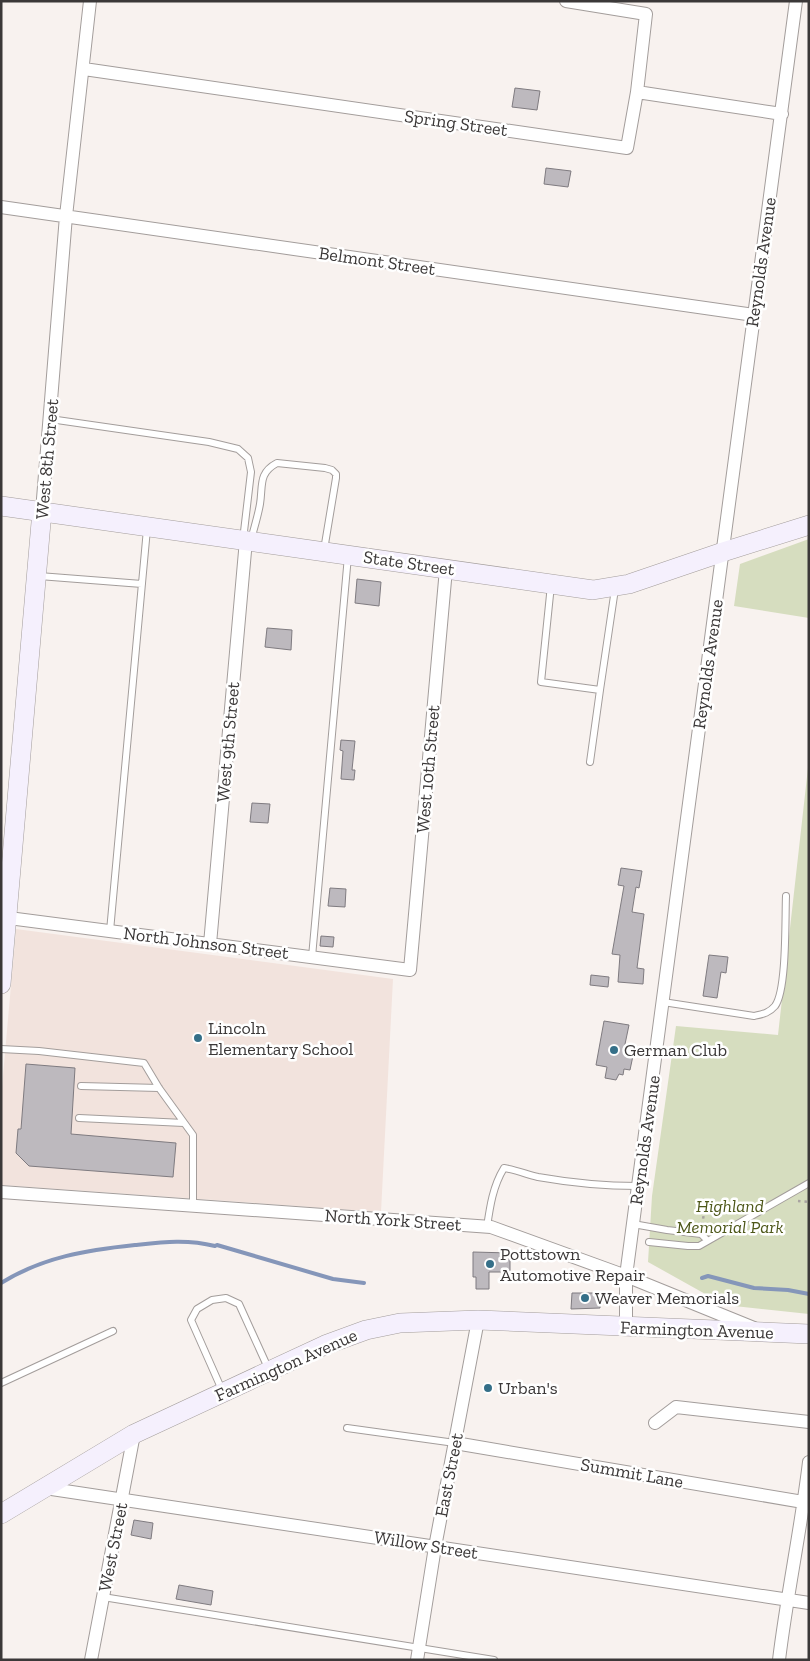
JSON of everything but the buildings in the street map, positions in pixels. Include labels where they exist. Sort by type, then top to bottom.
[{"type":"street","name":"West 8th Street","points":[[1,984],[4,917],[37,576],[66,216],[90,1]]},
{"type":"street","points":[[566,1],[646,14],[637,92],[782,114]]},
{"type":"street","name":"Reynolds Avenue","points":[[626,1327],[626,1280],[633,1224],[796,1]]},
{"type":"street","name":"Spring Street","points":[[84,68],[627,148],[637,92]]},
{"type":"street","name":"Belmont Street","points":[[1,207],[754,315]]},
{"type":"street","name":"State Street","points":[[1,506],[593,590],[629,584],[722,552],[809,526]]},
{"type":"street","name":"West 9th Street","points":[[210,944],[247,540]]},
{"type":"street","name":"West 10th Street","points":[[410,970],[446,569]]},
{"type":"street","name":"North Johnson Street","points":[[4,917],[410,970]]},
{"type":"street","name":"North York Street","points":[[1,1192],[487,1227],[765,1332]]},
{"type":"street","name":"Farmington Avenue","points":[[1,1514],[134,1434],[325,1345],[366,1330],[400,1323],[478,1320],[809,1334]]},
{"type":"street","name":"East Street","points":[[418,1654],[478,1320]]},
{"type":"street","points":[[655,1423],[676,1407],[809,1422]]},
{"type":"street","name":"West Street","points":[[91,1660],[134,1434]]},
{"type":"street","name":"Summit Lane","points":[[455,1443],[806,1503]]},
{"type":"street","points":[[779,1660],[787,1600],[806,1503],[809,1462]]},
{"type":"street","name":"Willow Street","points":[[43,1487],[809,1603]]},
{"type":"lane","points":[[50,419],[209,442],[238,449],[248,458],[251,472],[247,540]]},
{"type":"lane","points":[[247,540],[260,504],[262,480],[266,471],[278,463],[325,468],[332,470],[336,474],[336,478],[324,551]]},
{"type":"lane","points":[[110,931],[148,526]]},
{"type":"lane","points":[[312,957],[348,555]]},
{"type":"lane","points":[[37,576],[142,584]]},
{"type":"lane","points":[[551,584],[541,682],[600,690]]},
{"type":"lane","points":[[590,762],[615,586]]},
{"type":"lane","points":[[663,1002],[754,1016],[766,1014],[776,1004],[782,983],[786,896]]},
{"type":"lane","points":[[1,1049],[40,1051],[144,1063],[193,1136],[193,1206]]},
{"type":"lane","points":[[81,1086],[159,1088]]},
{"type":"lane","points":[[79,1118],[184,1123]]},
{"type":"lane","points":[[487,1227],[489,1208],[496,1181],[504,1168],[575,1183],[606,1186],[638,1186]]},
{"type":"lane","points":[[649,1242],[699,1246],[809,1183]]},
{"type":"lane","points":[[633,1224],[662,1230],[701,1234],[707,1240]]},
{"type":"lane","points":[[223,1392],[191,1320],[197,1309],[212,1300],[226,1298],[239,1304],[269,1371]]},
{"type":"lane","points":[[1,1383],[113,1331]]},
{"type":"lane","points":[[347,1428],[455,1443]]},
{"type":"lane","points":[[103,1596],[418,1654],[494,1660]]},
{"type":"path","points":[[701,1234],[706,1202]]},
{"type":"shaded area","name":"Lincoln Elementary School","points":[[16,929],[393,979],[381,1212],[1,1185],[1,1098]]},
{"type":"green space","points":[[809,539],[809,618],[734,606],[740,564]]},
{"type":"green space","name":"Highland Memorial Park","points":[[809,759],[809,1314],[725,1305],[648,1262],[652,1196],[676,1026],[778,1035]]},
{"type":"waterway","points":[[1,1283],[33,1267],[66,1256],[117,1247],[175,1242],[217,1245],[333,1279],[364,1283]]},
{"type":"waterway","points":[[702,1278],[708,1276],[754,1288],[788,1290],[809,1294]]},
{"type":"place","name":"Lincoln Elementary School","points":[[198,1038]]},
{"type":"place","name":"German Club","points":[[614,1050]]},
{"type":"place","name":"Pottstown Automotive Repair","points":[[490,1264]]},
{"type":"place","name":"Weaver Memorials","points":[[585,1298]]},
{"type":"place","name":"Urban's","points":[[488,1388]]}]
